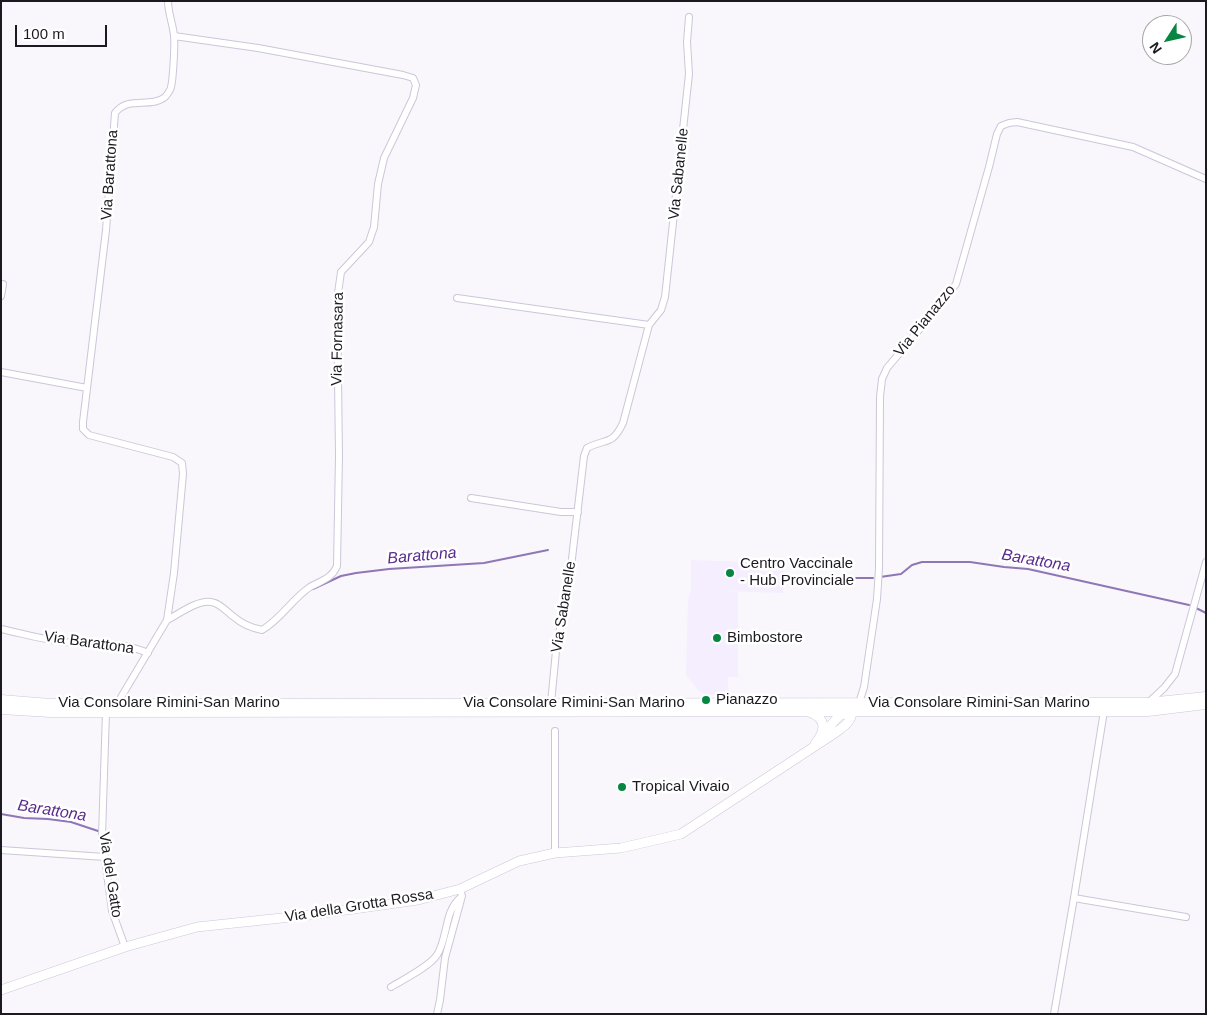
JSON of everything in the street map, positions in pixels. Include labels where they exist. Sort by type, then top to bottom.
[{"type":"main road","name":"Via Consolare Rimini-San Marino","points":[[1,709],[50,712],[806,711],[856,707],[1148,702],[1206,697]]},
{"type":"main road","name":"Via Consolare Rimini-San Marino","points":[[1,700],[50,704],[551,703],[1104,711],[1148,711],[1206,704]]},
{"type":"street","name":"Via Barattona","points":[[118,703],[167,620],[174,573],[183,474],[182,463],[173,457],[89,435],[83,429],[106,230],[115,113],[120,106],[129,103],[165,97],[171,87],[174,36],[168,1]]},
{"type":"street","name":"Via Sabanelle","points":[[551,703],[556,651],[571,567],[584,456],[587,448],[608,441],[617,435],[623,423],[649,325],[661,310],[666,297],[689,74],[688,17]]},
{"type":"street","name":"Via Fornasara","points":[[167,620],[198,604],[212,602],[224,608],[234,618],[252,628],[262,630],[272,624],[308,588],[334,573],[337,566],[339,456],[337,300],[341,272],[369,242],[374,227],[378,184],[384,158],[413,98],[416,85],[413,78],[403,75],[258,48],[174,36]]},
{"type":"street","name":"Via Pianazzo","points":[[856,707],[864,687],[878,575],[880,397],[882,380],[887,368],[946,300],[956,284],[990,167],[997,134],[1001,126],[1017,122],[1133,148],[1206,179]]},
{"type":"street","points":[[1,296],[3,284]]},
{"type":"street","points":[[457,298],[649,325]]},
{"type":"street","points":[[1,372],[87,388]]},
{"type":"street","points":[[471,498],[561,512],[578,512]]},
{"type":"street","points":[[1148,702],[1164,688],[1175,674],[1206,562]]},
{"type":"street","name":"Via Barattona","points":[[1,630],[73,643],[133,646],[148,653]]},
{"type":"street","points":[[106,712],[118,703]]},
{"type":"street","name":"Via della Grotta Rossa","points":[[812,748],[838,716],[856,707]]},
{"type":"street","name":"Via della Grotta Rossa","points":[[1,990],[125,947],[197,927],[310,915],[461,893],[519,861],[555,853],[622,848],[681,834],[848,723],[856,707]]},
{"type":"street","points":[[806,711],[819,717],[822,723],[822,735]]},
{"type":"street","name":"Via Consolare Rimini-San Marino","points":[[1054,1014],[1104,711]]},
{"type":"street","name":"Via del Gatto","points":[[106,712],[102,818],[105,857],[112,911],[125,947]]},
{"type":"street","name":"Via Consolare Rimini-San Marino","points":[[555,731],[555,853]]},
{"type":"street","points":[[1,850],[105,857]]},
{"type":"street","points":[[391,987],[436,957],[454,903],[461,893]]},
{"type":"street","points":[[437,1014],[446,958],[461,893]]},
{"type":"street","points":[[1074,898],[1186,916]]},
{"type":"shaded area","points":[[691,560],[784,563],[783,593],[721,591],[738,592],[738,677],[728,677],[728,694],[706,695],[698,690],[686,675]]},
{"type":"waterway","name":"Barattona","points":[[313,589],[341,576],[356,573],[484,563],[548,550]]},
{"type":"waterway","name":"Barattona","points":[[880,577],[901,574],[912,565],[922,562],[970,562],[1028,569],[1189,605]]},
{"type":"waterway","name":"Barattona","points":[[784,578],[873,578]]},
{"type":"waterway","name":"Barattona","points":[[1196,608],[1206,613]]},
{"type":"waterway","name":"Barattona","points":[[1,814],[71,822],[98,831]]},
{"type":"place","name":"Centro Vaccinale - Hub Provinciale","points":[[730,573]]},
{"type":"place","name":"Bimbostore","points":[[717,638]]},
{"type":"place","name":"Pianazzo","points":[[706,700]]},
{"type":"place","name":"Tropical Vivaio","points":[[622,787]]}]
